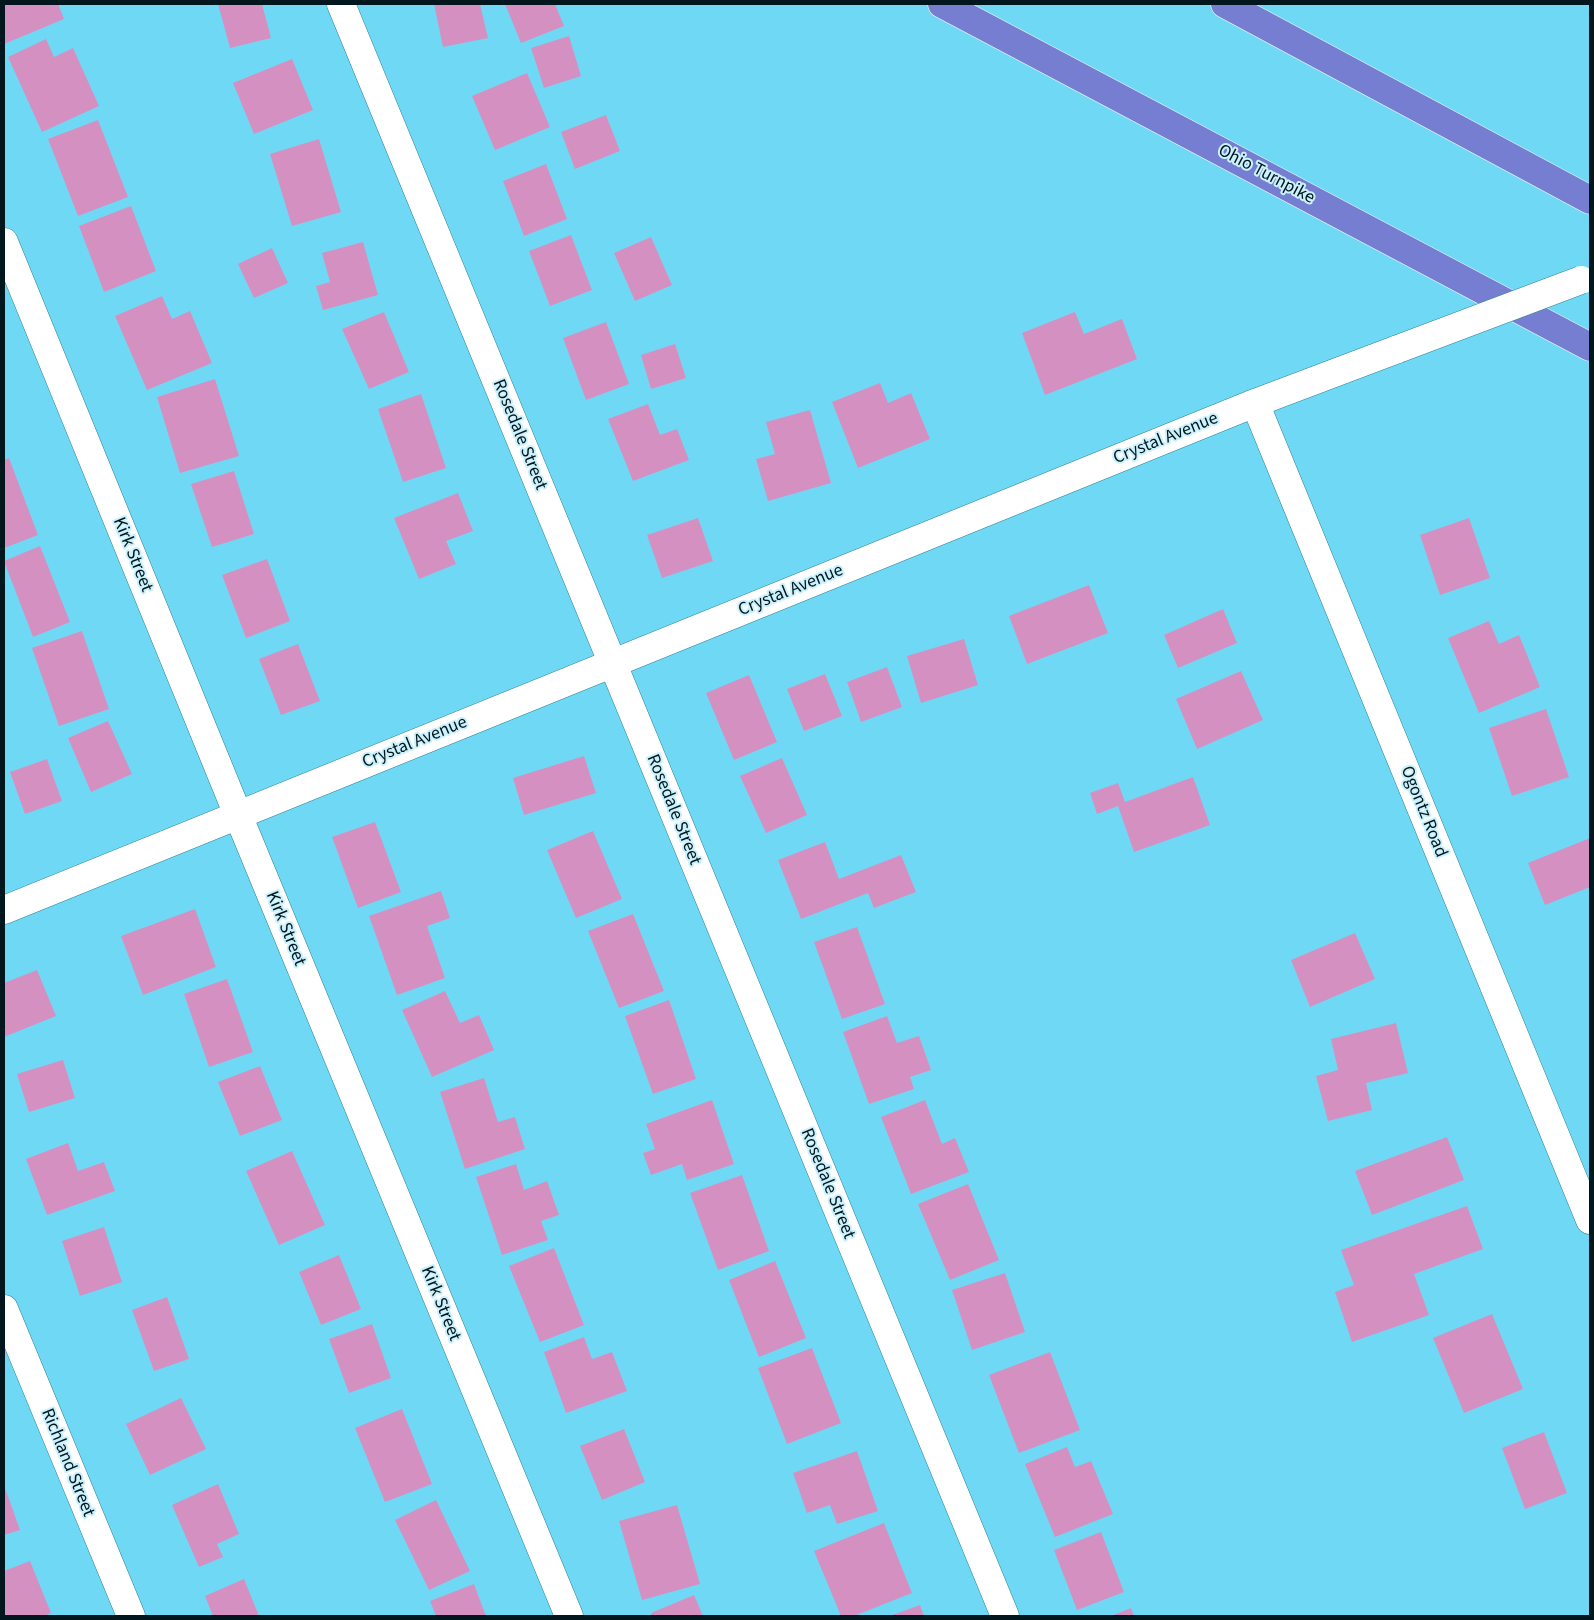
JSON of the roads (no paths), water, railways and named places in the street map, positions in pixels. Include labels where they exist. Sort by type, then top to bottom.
[{"type":"highway","name":"Ohio Turnpike","points":[[942,4],[1590,347]]},
{"type":"highway","points":[[1225,4],[1590,200]]},
{"type":"street","name":"Rosedale Street","points":[[341,4],[1005,1616]]},
{"type":"street","name":"Kirk Street","points":[[4,242],[238,815],[569,1616]]},
{"type":"street","name":"Crystal Avenue","points":[[4,910],[1255,403],[1586,278]]},
{"type":"street","name":"Ogontz Road","points":[[1255,403],[1590,1220]]},
{"type":"street","name":"Richland Street","points":[[4,1309],[131,1616]]}]
